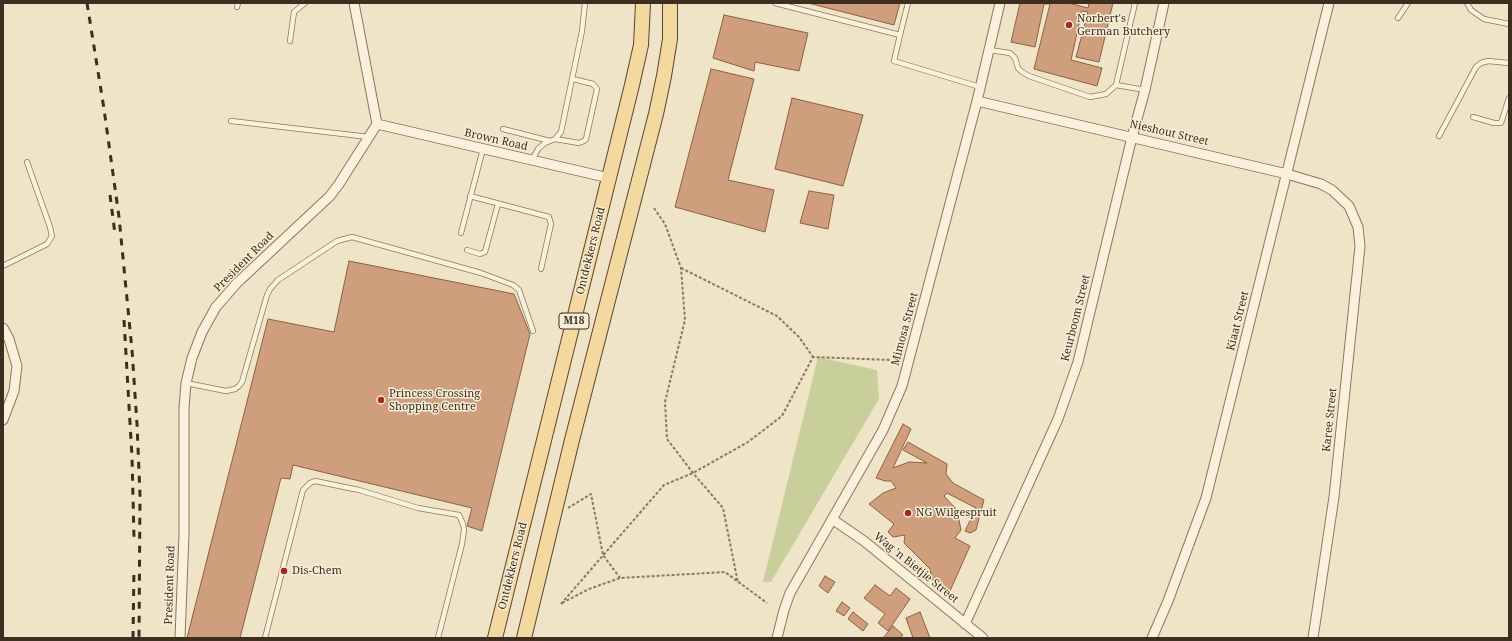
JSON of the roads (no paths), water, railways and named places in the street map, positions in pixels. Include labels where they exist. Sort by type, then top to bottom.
[{"type":"main road","name":"Ontdekkers Road","points":[[495,638],[641,45],[643,3]]},
{"type":"main road","name":"M18","points":[[524,638],[553,517],[661,91],[670,39],[670,3]]},
{"type":"street","points":[[354,3],[377,124]]},
{"type":"street","name":"Mimosa Street","points":[[777,638],[790,593],[883,430],[902,386],[977,101],[1000,3]]},
{"type":"street","name":"Keurboom Street","points":[[965,624],[1058,419],[1078,362],[1132,137],[1145,90],[1164,3]]},
{"type":"street","name":"Kiaat Street","points":[[1152,638],[1168,601],[1206,498],[1329,3]]},
{"type":"street","name":"Nieshout Street","points":[[977,101],[1287,174],[1321,184],[1332,190],[1349,206]]},
{"type":"street","name":"President Road","points":[[180,638],[184,534],[184,408],[186,383],[192,358],[202,332],[216,307],[238,283],[330,196],[340,184],[377,124]]},
{"type":"street","name":"Brown Road","points":[[377,124],[609,178]]},
{"type":"street","name":"Karee Street","points":[[1313,638],[1334,497],[1360,246],[1358,227],[1349,206]]},
{"type":"street","points":[[3,328],[10,339],[17,366],[14,392],[3,420]]},
{"type":"street","name":"Wag 'n Bietjie Street","points":[[832,519],[864,541],[983,638]]},
{"type":"lane","points":[[290,41],[294,12],[305,3]]},
{"type":"lane","points":[[532,160],[538,149],[555,139],[561,132],[582,31],[584,3]]},
{"type":"lane","points":[[775,3],[900,35]]},
{"type":"lane","points":[[908,3],[894,62],[980,87]]},
{"type":"lane","points":[[989,50],[1010,53],[1015,58],[1018,68],[1029,76],[1090,97],[1106,94],[1116,85],[1135,3]]},
{"type":"lane","points":[[1398,18],[1408,3]]},
{"type":"lane","points":[[1467,3],[1471,10],[1484,19],[1509,24]]},
{"type":"lane","points":[[1439,136],[1476,67],[1481,63],[1488,61],[1509,63]]},
{"type":"lane","points":[[555,139],[579,143],[584,141],[586,138],[597,89],[593,84],[573,79]]},
{"type":"lane","points":[[1116,85],[1145,90]]},
{"type":"lane","points":[[1473,117],[1494,123],[1501,123],[1509,98]]},
{"type":"lane","points":[[231,122],[369,137]]},
{"type":"lane","points":[[504,129],[550,141]]},
{"type":"lane","points":[[461,233],[483,149]]},
{"type":"lane","points":[[3,266],[47,244],[52,236],[27,162]]},
{"type":"lane","points":[[470,196],[549,217],[551,224],[541,269]]},
{"type":"lane","points":[[467,250],[480,254],[485,252],[498,204]]},
{"type":"lane","points":[[186,383],[226,391],[235,389],[239,386],[242,382],[270,289],[278,280],[337,241],[352,237],[481,273],[513,285],[519,290],[533,331]]},
{"type":"lane","points":[[265,638],[303,490],[310,483],[315,481],[359,490],[418,508],[459,515],[464,530],[462,544],[438,638]]},
{"type":"railway","points":[[87,3],[119,217],[132,350],[140,495],[139,638]]},
{"type":"railway","points":[[110,195],[115,234]]},
{"type":"railway","points":[[124,320],[132,457],[134,538]]},
{"type":"railway","points":[[133,638],[134,568]]},
{"type":"place","name":"Norbert's German Butchery","points":[[1069,25]]},
{"type":"place","name":"Princess Crossing Shopping Centre","points":[[381,400]]},
{"type":"place","name":"NG Wilgespruit","points":[[908,513]]},
{"type":"place","name":"Dis-Chem","points":[[284,571]]}]
